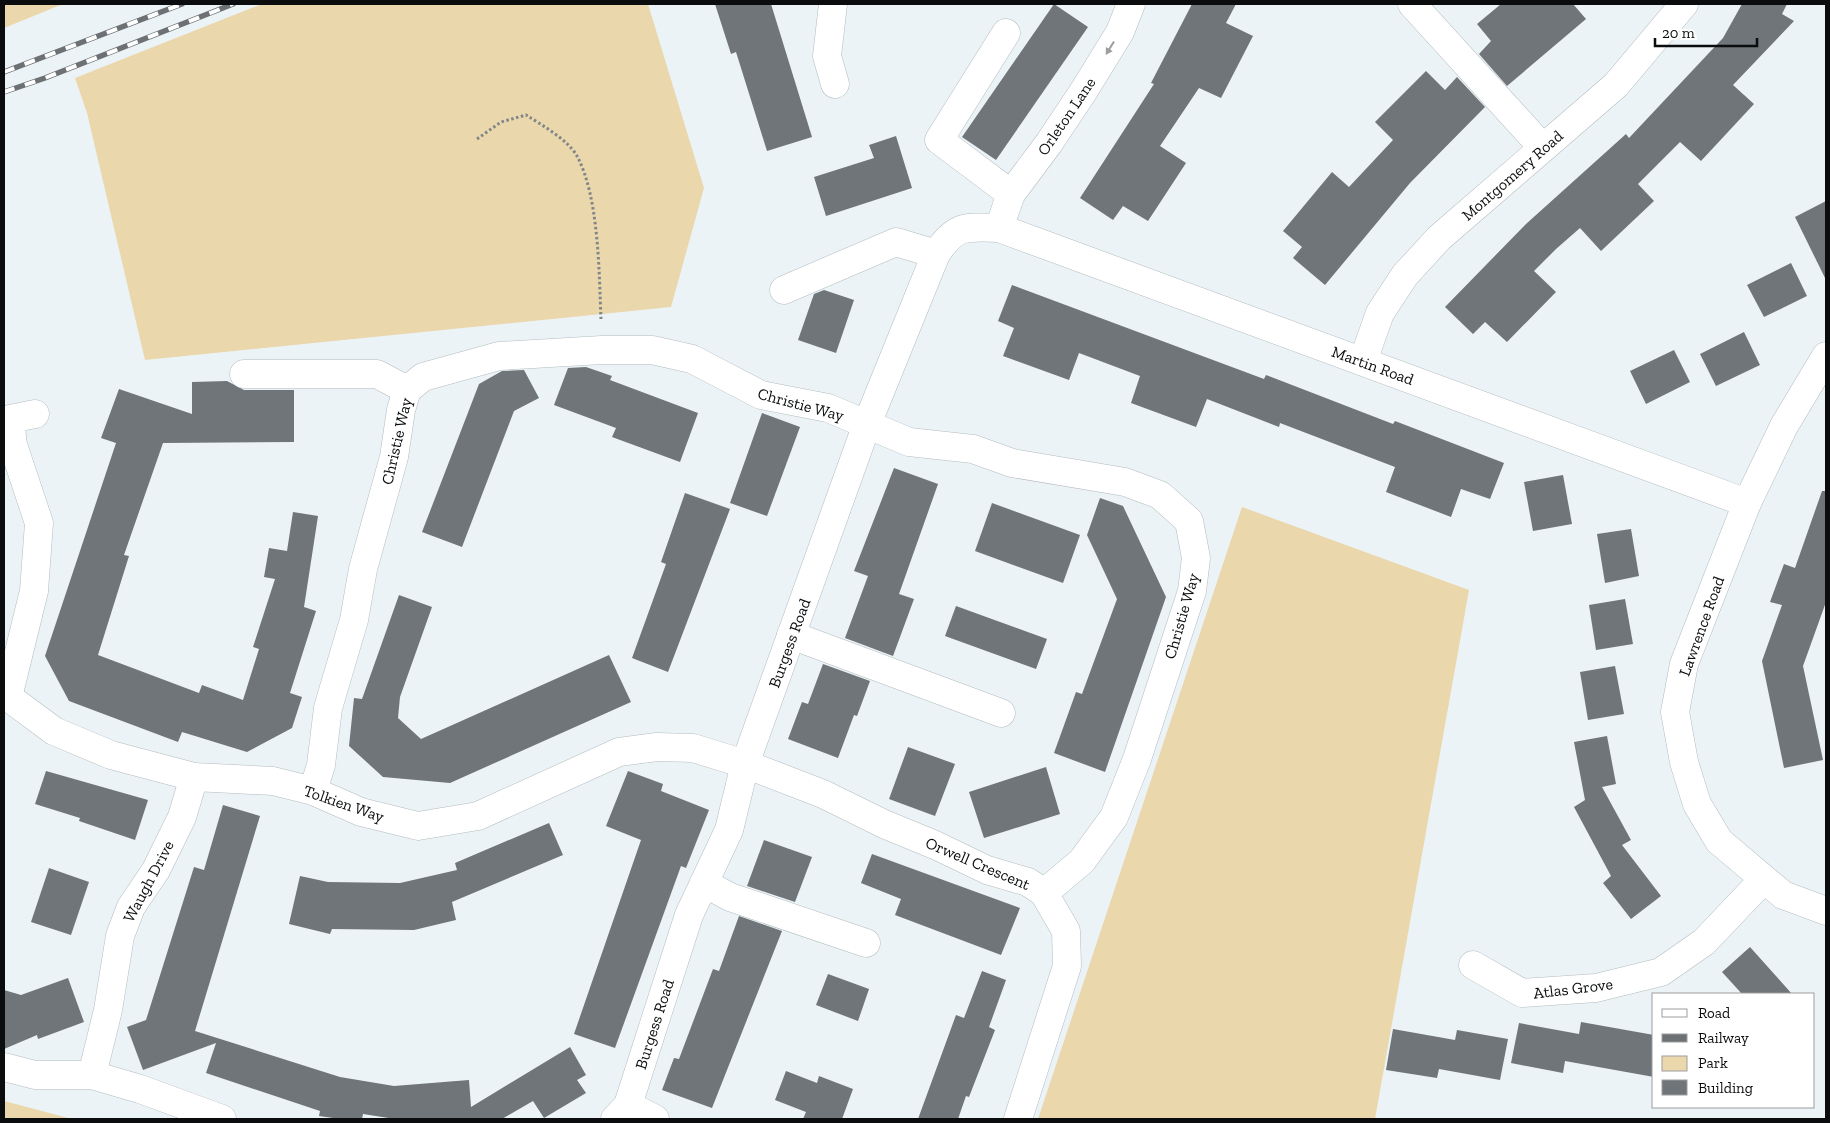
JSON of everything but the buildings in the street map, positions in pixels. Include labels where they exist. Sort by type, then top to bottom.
[{"type":"street","points":[[833,4],[827,56],[836,84]]},
{"type":"street","name":"Orleton Lane","points":[[999,228],[1011,194],[1049,143],[1083,92],[1120,32],[1131,4]]},
{"type":"street","points":[[1412,4],[1543,148]]},
{"type":"street","name":"Montgomery Road","points":[[1363,361],[1380,313],[1405,275],[1439,238],[1616,85],[1684,4]]},
{"type":"street","points":[[1006,33],[939,140],[1011,194]]},
{"type":"street","name":"Burgess Road","points":[[622,1112],[689,915],[729,830],[745,764],[867,424],[936,254],[949,235],[968,227],[999,228]]},
{"type":"street","name":"Martin Road","points":[[999,228],[1747,502]]},
{"type":"street","points":[[784,290],[896,242],[936,254]]},
{"type":"street","name":"Christie Way","points":[[313,791],[321,765],[328,708],[354,620],[363,569],[394,457],[401,410],[407,390],[422,376],[499,356],[602,350],[652,350],[692,359],[760,395],[828,408],[909,442],[973,449],[1012,462],[1125,482],[1160,495],[1189,521],[1196,558],[1192,591],[1137,759],[1114,818],[1082,861],[1044,893]]},
{"type":"street","name":"Lawrence Road","points":[[1826,356],[1784,426],[1747,502],[1684,664],[1675,712],[1684,762],[1697,804],[1719,841],[1783,895],[1826,911]]},
{"type":"street","points":[[244,374],[377,374],[407,390]]},
{"type":"street","points":[[6,696],[34,591],[39,523],[8,444],[10,419],[35,414]]},
{"type":"street","points":[[791,635],[1001,713]]},
{"type":"street","name":"Tolkien Way","points":[[6,696],[62,734],[111,755],[194,777],[273,781],[313,791],[361,812],[418,826],[478,816],[618,752],[657,747],[693,748],[745,764]]},
{"type":"street","name":"Orwell Crescent","points":[[745,764],[823,794],[884,824],[935,845],[987,870],[1028,882],[1044,893],[1066,931],[1067,966],[1018,1119]]},
{"type":"street","name":"Waugh Drive","points":[[92,1075],[108,1010],[120,936],[131,907],[156,870],[182,817],[194,777]]},
{"type":"street","name":"Atlas Grove","points":[[1473,965],[1522,993],[1596,988],[1661,972],[1704,942],[1763,880]]},
{"type":"street","points":[[704,884],[730,897],[866,942]]},
{"type":"street","points":[[4,1067],[35,1075],[92,1075],[140,1089],[222,1119]]},
{"type":"street","points":[[622,1112],[655,1119]]},
{"type":"path","points":[[477,139],[501,122],[526,115],[551,130],[576,155],[591,194],[599,276],[602,350]]},
{"type":"green space","points":[[4,4],[63,4],[4,28]]},
{"type":"green space","points":[[262,4],[648,4],[704,188],[671,307],[145,360],[87,113],[75,78]]},
{"type":"green space","points":[[1242,507],[1469,590],[1375,1119],[1038,1119]]},
{"type":"green space","points":[[4,1101],[8,1102],[72,1119],[4,1119]]},
{"type":"railway","points":[[4,72],[182,4]]},
{"type":"railway","points":[[4,92],[45,78],[233,4]]}]
